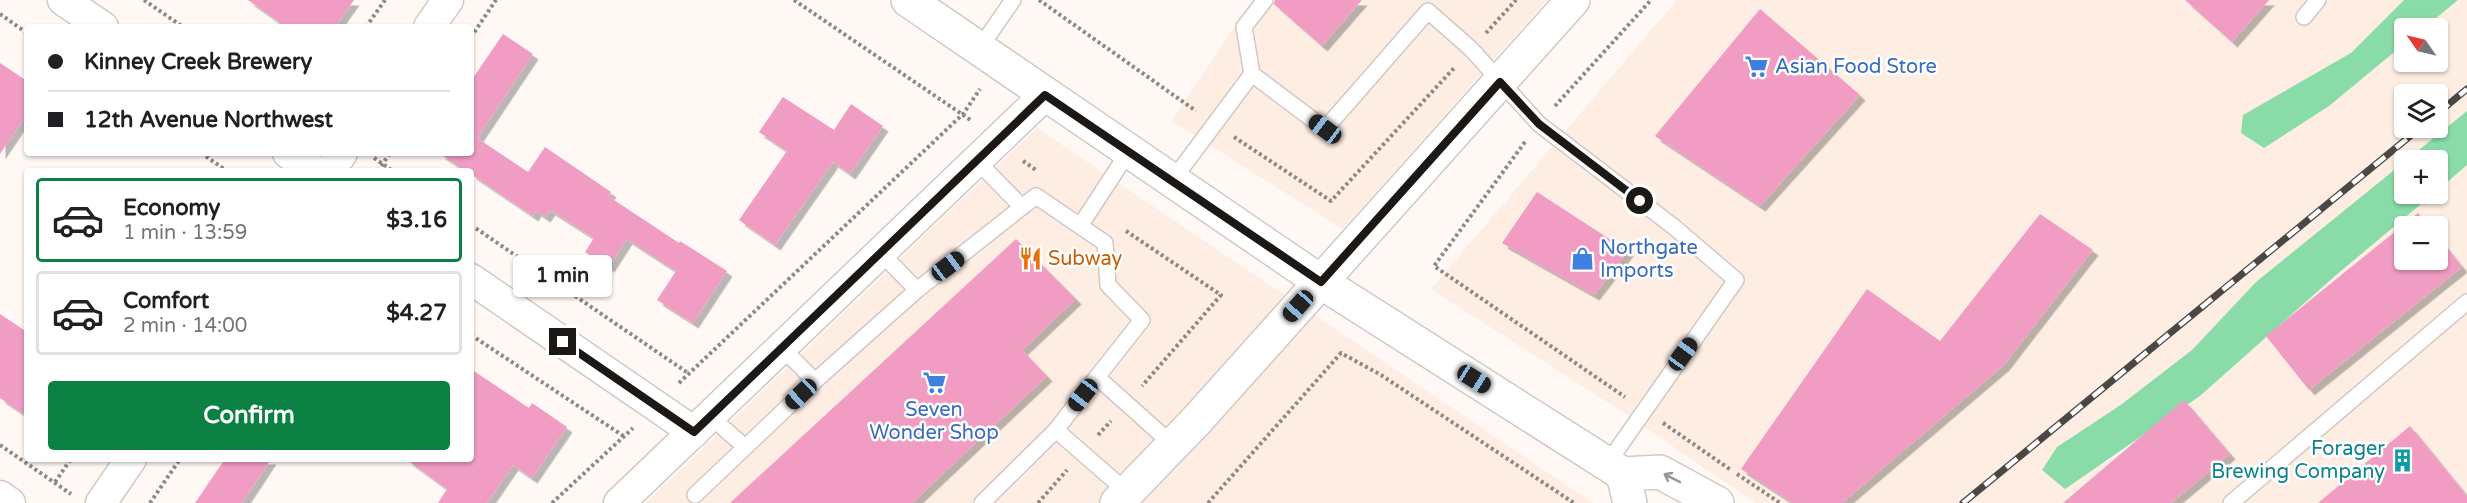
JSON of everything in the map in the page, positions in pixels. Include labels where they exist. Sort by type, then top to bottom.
[{"type":"main road","points":[[908,0],[1321,282],[1620,480],[1660,472],[1717,503]]},
{"type":"main road","points":[[1122,498],[1321,282],[1573,0]]},
{"type":"street","points":[[63,0],[99,24]]},
{"type":"street","points":[[431,24],[448,0]]},
{"type":"street","points":[[619,503],[1045,95]]},
{"type":"street","points":[[292,156],[310,168]]},
{"type":"street","points":[[474,281],[702,424]]},
{"type":"street","points":[[101,503],[129,462]]},
{"type":"street","points":[[0,496],[10,503]]},
{"type":"lane","points":[[979,49],[1013,0]]},
{"type":"lane","points":[[1265,0],[1244,27],[1252,74],[1325,129],[1429,6],[1539,124],[1674,227],[1736,280],[1643,410],[1620,480]]},
{"type":"lane","points":[[2304,17],[2318,0]]},
{"type":"lane","points":[[1172,181],[1252,74]]},
{"type":"lane","points":[[1080,226],[1129,152]]},
{"type":"lane","points":[[976,161],[1023,207]]},
{"type":"lane","points":[[695,495],[815,381],[917,290],[1036,196],[1106,243],[1108,285],[1142,320],[1056,430],[982,503]]},
{"type":"lane","points":[[881,253],[917,290]]},
{"type":"lane","points":[[2231,503],[2467,302]]},
{"type":"lane","points":[[782,348],[815,381]]},
{"type":"lane","points":[[1097,377],[1173,445]]},
{"type":"lane","points":[[702,424],[745,447]]},
{"type":"lane","points":[[1056,430],[1122,498]]},
{"type":"path","points":[[144,0],[179,24]]},
{"type":"path","points":[[368,24],[385,0]]},
{"type":"path","points":[[474,33],[496,0]]},
{"type":"path","points":[[474,227],[688,374],[963,114],[794,0]]},
{"type":"path","points":[[1039,0],[1214,123],[1331,201],[1516,0]]},
{"type":"path","points":[[0,14],[24,31]]},
{"type":"path","points":[[205,156],[223,168]]},
{"type":"path","points":[[380,168],[388,156]]},
{"type":"path","points":[[383,164],[389,168]]},
{"type":"path","points":[[1434,267],[1780,503]]},
{"type":"path","points":[[474,337],[625,437],[552,503]]},
{"type":"path","points":[[1208,503],[1341,353],[1381,375],[1574,503]]},
{"type":"path","points":[[0,445],[24,461]]},
{"type":"path","points":[[25,462],[55,482],[69,462]]},
{"type":"path","points":[[150,503],[178,462]]},
{"type":"shaded area","points":[[1252,0],[1547,0],[1343,229],[1172,121]]},
{"type":"shaded area","points":[[1677,0],[2467,0],[2467,111],[2448,126],[2448,84],[2394,84],[2394,138],[2434,138],[2419,150],[2394,150],[2394,170],[2256,282],[2192,350],[2122,404],[2057,447],[2102,465],[2200,396],[2394,227],[2394,270],[2448,270],[2448,216],[2407,216],[2421,204],[2448,204],[2448,181],[2467,165],[2467,503],[1755,503],[1626,414],[1431,289]]},
{"type":"shaded area","points":[[1037,128],[1593,503],[646,503]]},
{"type":"green space","points":[[2404,0],[2458,0],[2436,18],[2394,18],[2394,52],[2329,106],[2264,148],[2241,133],[2243,115],[2351,53]]},
{"type":"green space","points":[[2467,111],[2467,165],[2448,181],[2448,150],[2419,150],[2434,138],[2448,138],[2448,127]]},
{"type":"green space","points":[[2394,170],[2394,204],[2421,204],[2407,216],[2394,216],[2394,227],[2200,396],[2065,489],[2042,470],[2057,447],[2122,404],[2192,350],[2256,282]]},
{"type":"building","points":[[248,0],[354,0],[337,24],[282,24]]},
{"type":"building","points":[[1275,0],[1362,0],[1322,46],[1274,4]]},
{"type":"building","points":[[2185,0],[2269,0],[2232,42]]},
{"type":"building","points":[[1760,9],[1860,95],[1760,206],[1655,136]]},
{"type":"building","points":[[503,34],[533,54],[477,138],[528,172],[545,147],[611,192],[608,196],[679,243],[680,241],[727,271],[693,323],[657,300],[676,271],[627,239],[609,267],[585,252],[594,238],[550,210],[545,217],[536,211],[533,216],[474,176],[474,168],[462,168],[444,156],[474,156],[474,77]]},
{"type":"building","points":[[0,63],[24,79],[24,118],[0,154]]},
{"type":"building","points":[[783,97],[834,130],[851,104],[883,126],[850,174],[833,162],[775,245],[739,220],[787,151],[759,132]]},
{"type":"building","points":[[1537,192],[1628,251],[1594,295],[1502,243]]},
{"type":"building","points":[[2040,214],[2093,250],[2004,365],[1842,503],[1793,503],[1741,469],[1867,289],[1940,341]]},
{"type":"building","points":[[2394,232],[2394,270],[2448,270],[2448,250],[2462,267],[2309,390],[2266,336]]},
{"type":"building","points":[[1016,239],[1076,299],[1022,350],[1047,376],[912,503],[730,503]]},
{"type":"building","points":[[0,314],[24,330],[24,414],[0,398]]},
{"type":"building","points":[[474,371],[529,408],[532,403],[567,427],[532,478],[513,465],[487,503],[438,503],[447,489],[410,462],[474,462]]},
{"type":"building","points":[[2184,400],[2230,454],[2171,503],[2063,503]]},
{"type":"building","name":"Forager Brewing Company","points":[[2410,426],[2467,496],[2467,503],[2318,503]]},
{"type":"building","points":[[223,462],[269,462],[242,503],[195,503]]},
{"type":"railway","points":[[2448,105],[2467,89]]},
{"type":"railway","points":[[1963,503],[2408,138]]},
{"type":"place","name":"Asian Food Store","points":[[1757,67]]},
{"type":"place","name":"Subway","points":[[1030,259]]},
{"type":"place","name":"Northgate Imports","points":[[1582,259]]},
{"type":"place","name":"Seven Wonder Shop","points":[[934,383]]},
{"type":"place","name":"Forager Brewing Company","points":[[2403,461]]},
{"type":"route","points":[[563,342],[694,432],[1045,95],[1321,282],[1500,82],[1539,124],[1640,201]]}]
